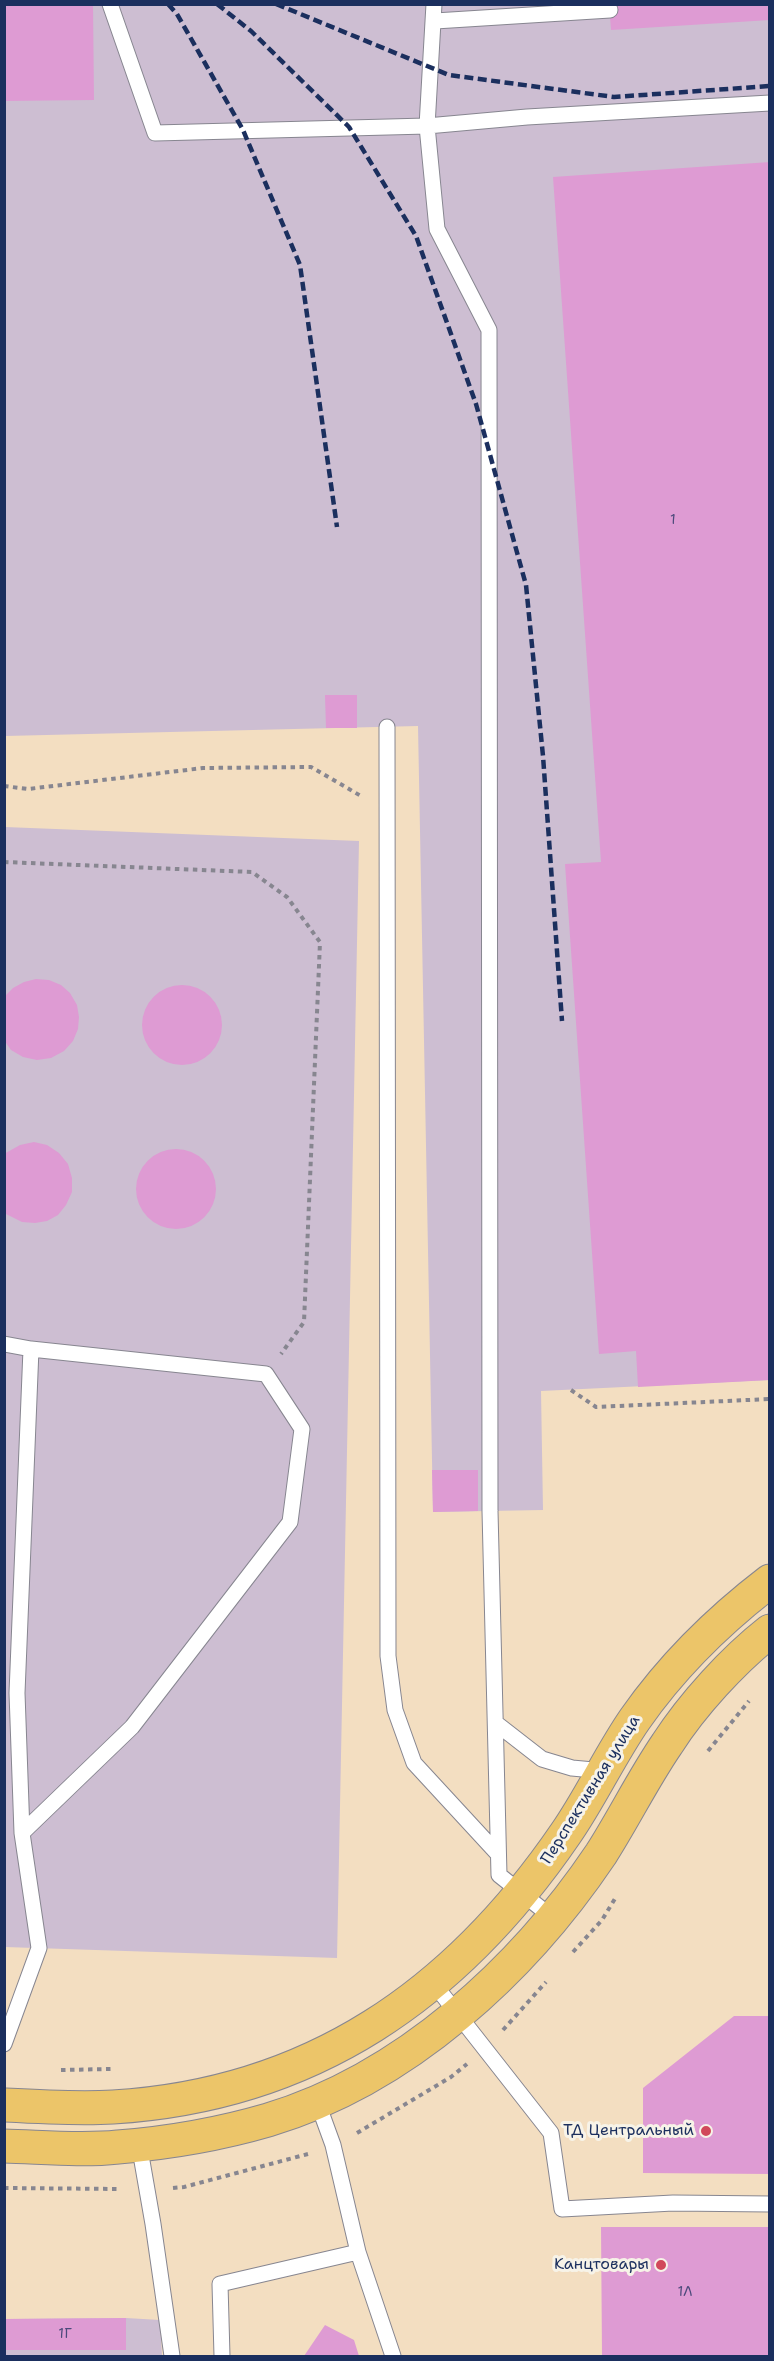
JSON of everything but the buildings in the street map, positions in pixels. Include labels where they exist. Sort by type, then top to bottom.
[{"type":"main road","name":"Перспективная улица","points":[[4,2105],[63,2108],[114,2107],[175,2100],[257,2081],[347,2043],[434,1984],[488,1932],[522,1893],[568,1831],[634,1720],[660,1686],[734,1608],[770,1581]]},
{"type":"main road","points":[[4,2146],[116,2147],[170,2141],[269,2120],[367,2078],[458,2015],[517,1959],[553,1918],[602,1853],[667,1743],[723,1675],[770,1631]]},
{"type":"lane","points":[[110,4],[155,133],[428,126],[527,117],[770,103]]},
{"type":"lane","points":[[435,4],[428,126],[437,228],[489,330],[490,1511],[497,1724],[497,1853],[499,1875],[553,1918]]},
{"type":"lane","points":[[435,21],[610,10]]},
{"type":"lane","points":[[387,727],[388,1656],[395,1710],[414,1763],[497,1853]]},
{"type":"lane","points":[[4,1344],[31,1349],[266,1374],[302,1429],[290,1522],[132,1727],[22,1833]]},
{"type":"lane","points":[[4,2044],[39,1948],[22,1833],[11,1693],[31,1349]]},
{"type":"lane","points":[[497,1724],[542,1759],[572,1768],[604,1771]]},
{"type":"lane","points":[[434,1984],[550,2133],[562,2209],[673,2203],[770,2204]]},
{"type":"lane","points":[[317,2101],[333,2145],[358,2252],[393,2356]]},
{"type":"lane","points":[[138,2144],[153,2224],[172,2356]]},
{"type":"lane","points":[[222,2356],[220,2284],[358,2252]]},
{"type":"path","points":[[4,786],[28,789],[203,768],[311,767],[387,811]]},
{"type":"path","points":[[4,862],[252,872],[287,897],[320,942],[304,1322],[266,1374]]},
{"type":"path","points":[[571,1390],[596,1407],[770,1399]]},
{"type":"path","points":[[51,2070],[120,2069]]},
{"type":"shaded area","points":[[4,5],[769,5],[769,1380],[541,1391],[543,1510],[433,1512],[418,726],[5,736]]},
{"type":"shaded area","points":[[5,827],[359,841],[337,1958],[5,1947]]},
{"type":"shaded area","points":[[4,2319],[160,2320],[162,2356],[5,2356]]},
{"type":"railway","points":[[168,4],[177,14],[243,130],[300,265],[337,527]]},
{"type":"railway","points":[[217,4],[251,31],[349,127],[416,236],[476,404],[526,585],[543,756],[562,1021]]},
{"type":"railway","points":[[276,4],[449,75],[614,97],[770,86]]},
{"type":"place","name":"ТД Центральный","points":[[706,2131]]},
{"type":"place","name":"Канцтовары","points":[[661,2265]]}]
